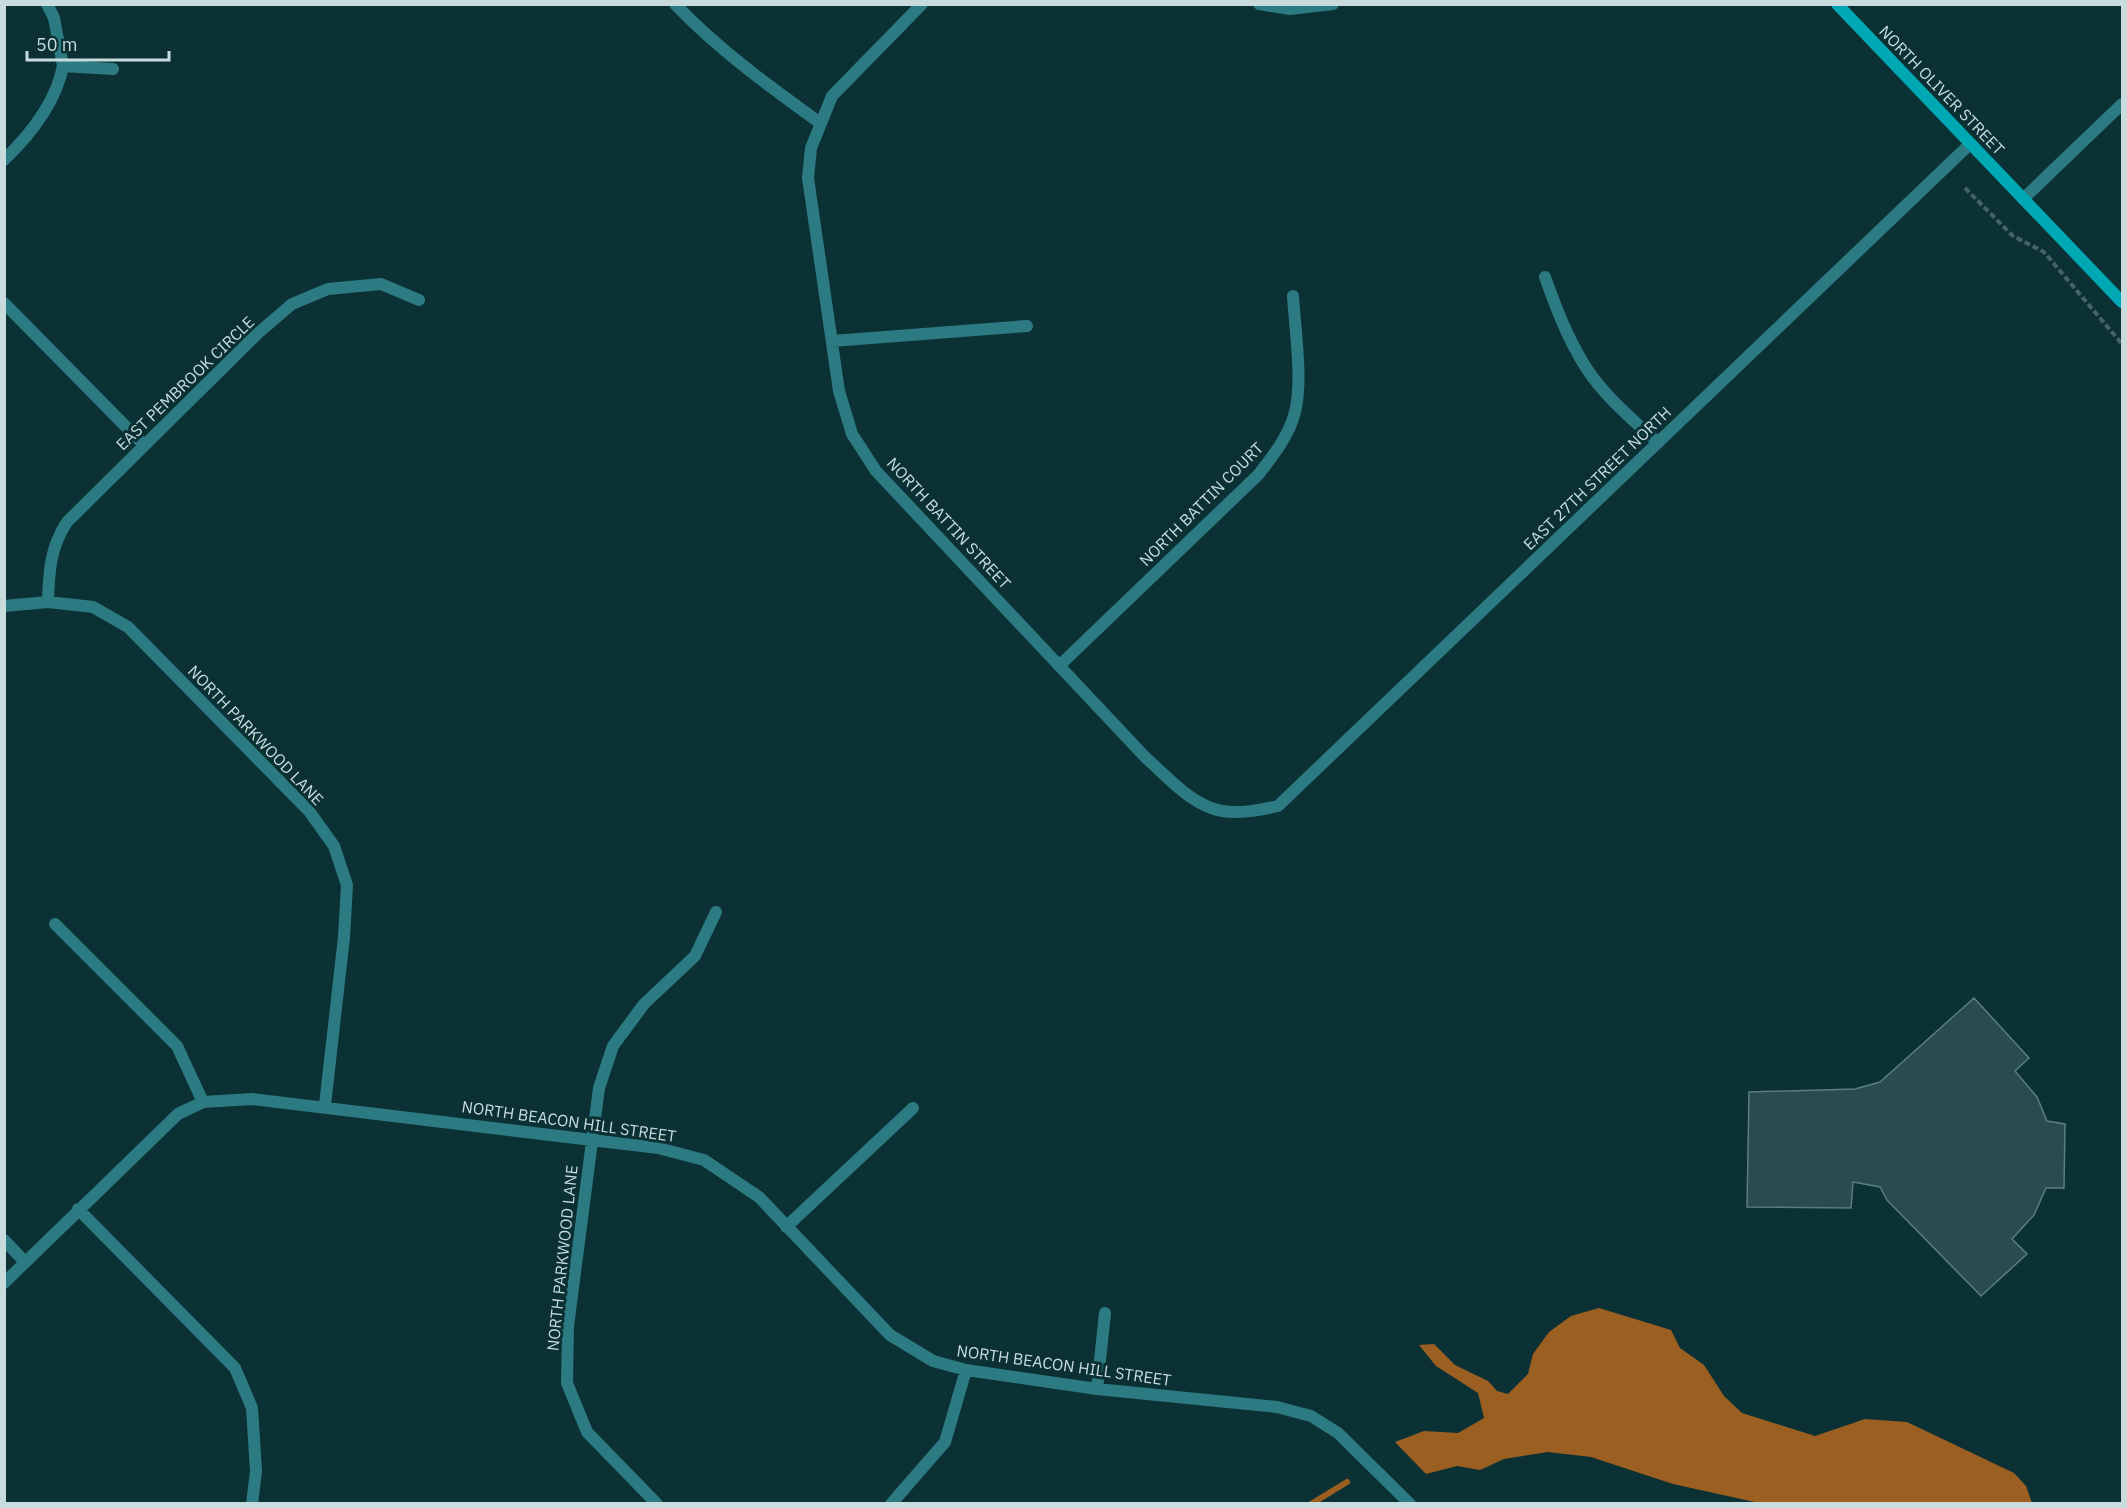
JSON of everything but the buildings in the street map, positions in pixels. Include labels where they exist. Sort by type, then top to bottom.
[{"type":"main road","name":"NORTH OLIVER STREET","points":[[1840,6],[2122,302]]},
{"type":"street","points":[[4,160],[20,144],[47,107],[63,66],[54,18],[47,4]]},
{"type":"street","points":[[675,4],[707,37],[754,76],[820,123]]},
{"type":"street","name":"NORTH BATTIN STREET","points":[[922,4],[832,96],[811,148],[808,178],[839,391],[852,434],[876,471],[1146,758],[1189,796],[1221,811],[1234,811]]},
{"type":"street","points":[[1259,4],[1290,9],[1333,4]]},
{"type":"street","points":[[63,66],[113,69]]},
{"type":"street","points":[[2023,199],[2122,104]]},
{"type":"street","name":"EAST 27TH STREET NORTH","points":[[1234,811],[1278,806],[1970,144]]},
{"type":"street","points":[[1545,277],[1562,324],[1586,368],[1620,408],[1658,442]]},
{"type":"street","name":"EAST PEMBROOK CIRCLE","points":[[48,602],[49,565],[55,540],[67,522],[257,334],[292,304],[328,289],[381,284],[419,300]]},
{"type":"street","name":"NORTH BATTIN COURT","points":[[1059,666],[1258,475],[1280,448],[1295,412],[1297,390],[1293,296]]},
{"type":"street","points":[[4,303],[144,445]]},
{"type":"street","points":[[832,341],[1027,326]]},
{"type":"street","name":"NORTH PARKWOOD LANE","points":[[4,606],[48,602],[93,607],[128,627],[309,811],[334,846],[347,885],[344,937],[325,1105]]},
{"type":"street","name":"NORTH PARKWOOD LANE","points":[[650,1501],[587,1432],[567,1383],[568,1326],[599,1088],[613,1046],[644,1004],[695,956],[717,912]]},
{"type":"street","points":[[55,924],[177,1046],[204,1102]]},
{"type":"street","name":"NORTH BEACON HILL STREET","points":[[4,1283],[177,1113],[204,1102],[252,1099],[325,1105],[658,1148],[704,1160],[759,1197],[890,1335],[933,1361],[966,1370],[1097,1389],[1277,1407],[1311,1416],[1338,1433],[1410,1503]]},
{"type":"street","points":[[786,1227],[913,1108]]},
{"type":"street","points":[[78,1209],[235,1368],[252,1408],[256,1471],[252,1503]]},
{"type":"street","points":[[4,1240],[25,1262]]},
{"type":"street","points":[[1097,1389],[1105,1313]]},
{"type":"street","points":[[891,1503],[945,1442],[966,1370]]},
{"type":"path","points":[[1965,188],[2013,236],[2044,252],[2122,344]]},
{"type":"shaded area","points":[[1599,1308],[1671,1330],[1680,1348],[1704,1365],[1724,1396],[1742,1413],[1815,1436],[1865,1419],[1907,1422],[2014,1473],[2026,1486],[2032,1503],[1759,1503],[1673,1484],[1591,1457],[1548,1452],[1504,1459],[1480,1470],[1457,1466],[1426,1474],[1395,1442],[1424,1431],[1458,1433],[1484,1418],[1478,1393],[1436,1366],[1419,1345],[1434,1344],[1455,1365],[1488,1381],[1497,1391],[1508,1394],[1528,1374],[1533,1354],[1549,1332],[1571,1316]]},
{"type":"waterway","points":[[1311,1504],[1347,1482]]}]
